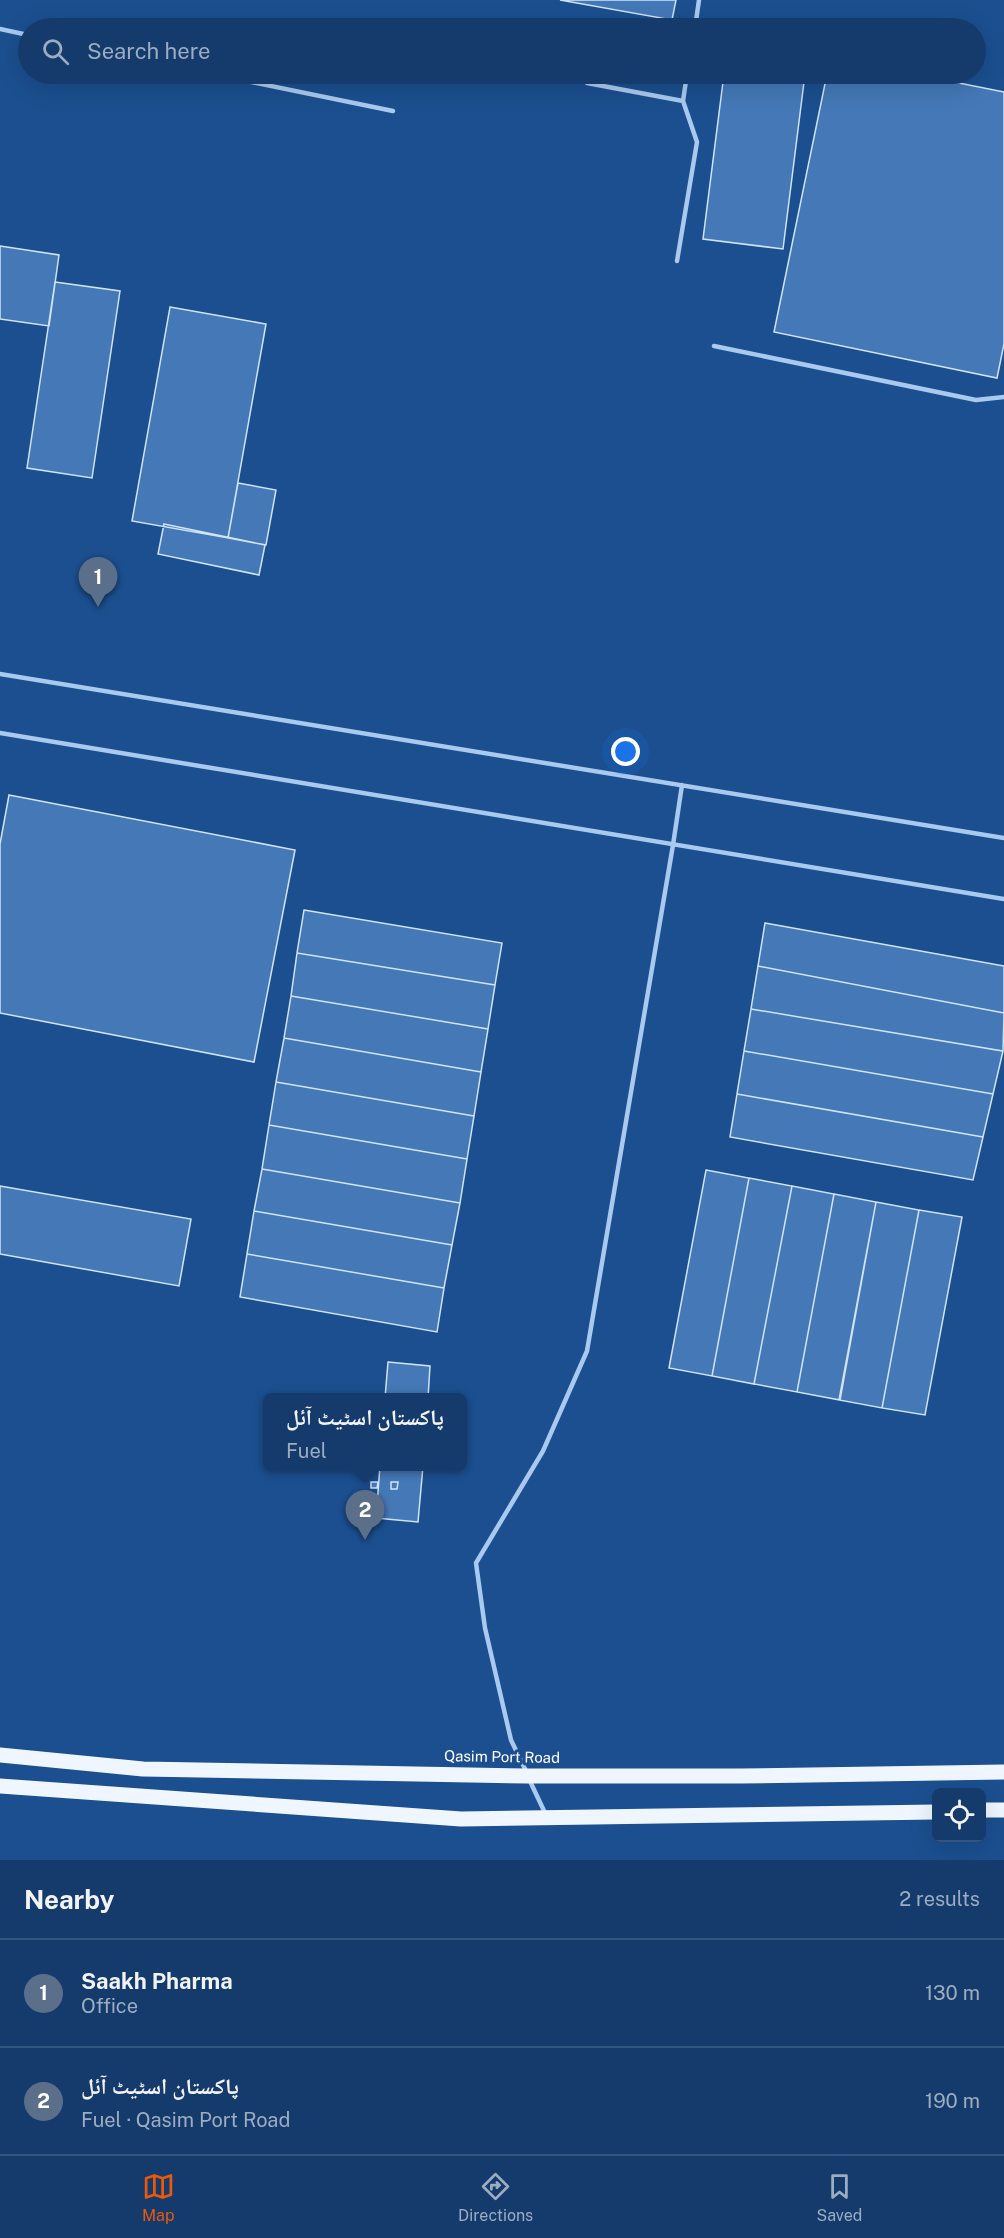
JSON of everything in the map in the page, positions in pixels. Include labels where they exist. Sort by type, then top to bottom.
[{"type":"main road","name":"Qasim Port Road","points":[[0,1755],[143,1770],[528,1776],[1004,1772]]},
{"type":"main road","points":[[0,1786],[461,1819],[932,1812]]},
{"type":"main road","points":[[986,1810],[1004,1810]]},
{"type":"lane","points":[[696,18],[699,0]]},
{"type":"lane","points":[[0,29],[18,33]]},
{"type":"lane","points":[[262,84],[393,111]]},
{"type":"lane","points":[[592,84],[683,101]]},
{"type":"lane","points":[[677,261],[698,142],[683,101],[686,84]]},
{"type":"lane","points":[[714,346],[976,400],[1004,397]]},
{"type":"lane","points":[[0,674],[1004,838]]},
{"type":"lane","points":[[0,733],[1004,899]]},
{"type":"lane","points":[[547,1818],[511,1740],[485,1628],[476,1563],[543,1451],[587,1351],[674,845],[682,785]]},
{"type":"building","points":[[560,0],[676,0],[672,18],[661,18]]},
{"type":"building","points":[[723,84],[804,84],[783,249],[703,239]]},
{"type":"building","points":[[825,84],[964,84],[1004,92],[1004,344],[997,378],[774,332]]},
{"type":"building","points":[[0,246],[59,255],[49,326],[0,319]]},
{"type":"building","points":[[55,282],[120,291],[92,478],[27,468]]},
{"type":"building","points":[[170,307],[266,324],[228,538],[132,521]]},
{"type":"building","points":[[238,483],[276,490],[266,545],[228,538]]},
{"type":"building","points":[[164,524],[265,545],[259,575],[158,554]]},
{"type":"building","points":[[9,795],[295,850],[254,1062],[0,1013],[0,844]]},
{"type":"building","points":[[304,910],[502,943],[495,985],[297,953]]},
{"type":"building","points":[[765,923],[1004,966],[1004,1013],[758,966]]},
{"type":"building","points":[[297,953],[495,985],[488,1029],[291,996]]},
{"type":"building","points":[[758,966],[1004,1013],[1003,1051],[751,1009]]},
{"type":"building","points":[[291,996],[488,1029],[481,1072],[284,1038]]},
{"type":"building","points":[[751,1009],[1003,1051],[993,1094],[744,1051]]},
{"type":"building","points":[[284,1038],[481,1072],[474,1116],[276,1082]]},
{"type":"building","points":[[744,1051],[993,1094],[983,1137],[737,1094]]},
{"type":"building","points":[[276,1082],[474,1116],[467,1159],[269,1125]]},
{"type":"building","points":[[737,1094],[983,1137],[973,1180],[730,1137]]},
{"type":"building","points":[[269,1125],[467,1159],[460,1203],[262,1169]]},
{"type":"building","points":[[262,1169],[460,1203],[452,1245],[254,1211]]},
{"type":"building","points":[[706,1170],[749,1178],[712,1376],[669,1368]]},
{"type":"building","points":[[749,1178],[792,1186],[754,1384],[712,1376]]},
{"type":"building","points":[[0,1186],[191,1219],[179,1286],[0,1254]]},
{"type":"building","points":[[792,1186],[834,1194],[797,1392],[754,1384]]},
{"type":"building","points":[[834,1194],[876,1202],[840,1400],[797,1392]]},
{"type":"building","points":[[876,1202],[919,1210],[882,1408],[839,1400]]},
{"type":"building","points":[[919,1210],[962,1217],[925,1415],[882,1408]]},
{"type":"building","points":[[254,1211],[452,1245],[444,1288],[247,1254]]},
{"type":"building","points":[[247,1254],[444,1288],[437,1332],[240,1297]]},
{"type":"building","points":[[388,1362],[430,1366],[428,1393],[385,1393]]},
{"type":"building","points":[[380,1471],[423,1471],[418,1522],[376,1518]]},
{"type":"building","points":[[371,1482],[378,1482],[377,1488],[371,1488]]},
{"type":"building","points":[[391,1482],[398,1482],[397,1489],[391,1489]]},
{"type":"place","name":"Saakh Pharma","points":[[98,607]]},
{"type":"place","name":"پاکستان اسٹیٹ آئل","points":[[365,1540]]}]
